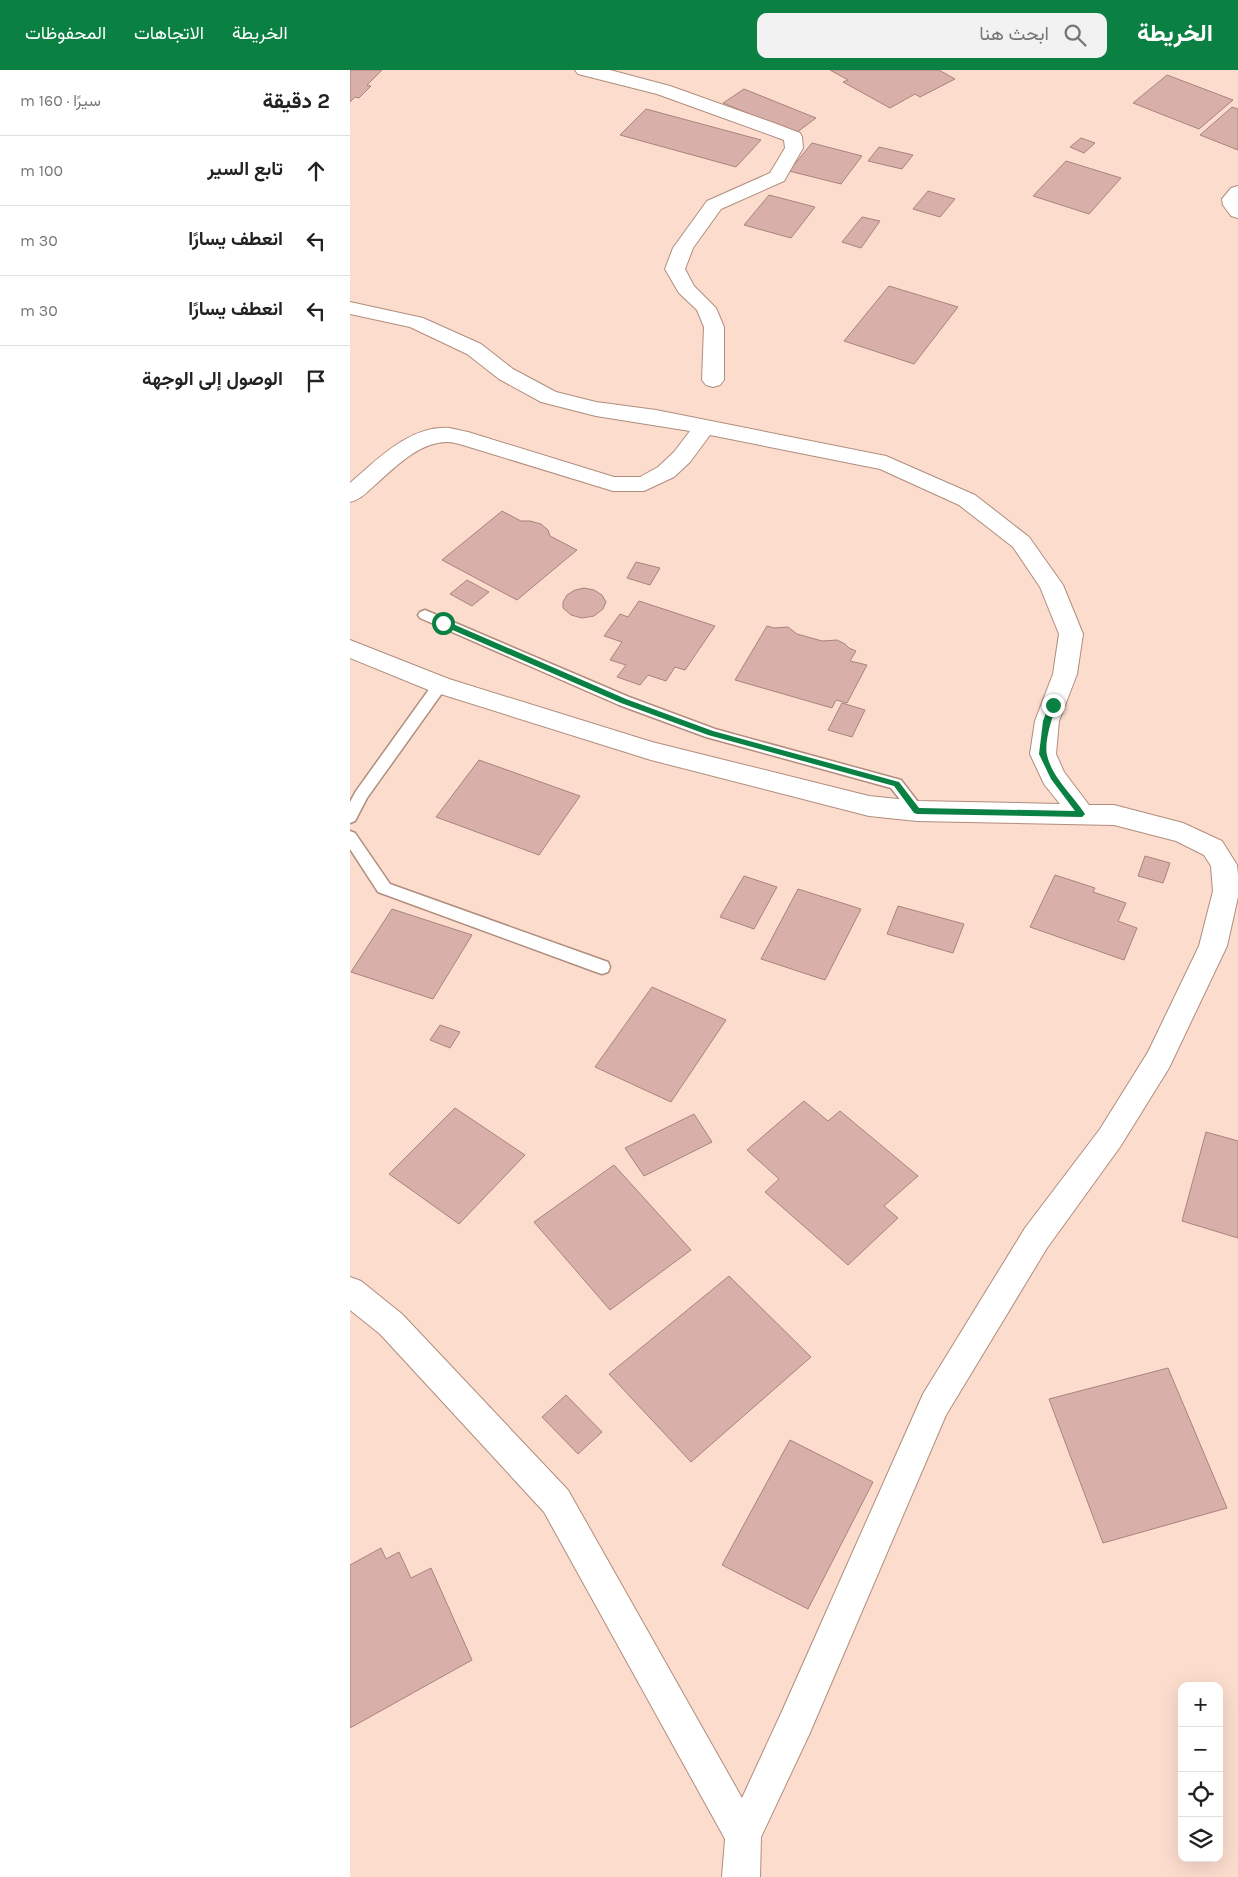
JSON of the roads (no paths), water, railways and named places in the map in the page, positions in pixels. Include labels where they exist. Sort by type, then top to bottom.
[{"type":"street","points":[[584,70],[640,83],[742,117],[793,137],[794,148],[777,177],[714,205],[683,248],[675,269],[686,289],[706,308],[714,327],[714,380]]},
{"type":"street","points":[[1238,192],[1232,199],[1233,205],[1238,212]]},
{"type":"street","points":[[350,308],[416,322],[474,348],[506,374],[549,397],[596,409],[656,417],[886,463],[967,500],[1020,542],[1051,585],[1071,634],[1066,674],[1047,721],[1043,754],[1053,777],[1082,814]]},
{"type":"street","points":[[350,495],[397,455],[423,440],[447,435],[468,439],[613,484],[644,484],[666,472],[682,457],[704,427]]},
{"type":"street","points":[[350,648],[440,685],[651,751],[869,806],[917,811],[1114,815],[1183,833],[1213,848],[1231,863],[1213,946],[1159,1060],[1110,1138],[1036,1238],[934,1405],[796,1722],[744,1836],[741,1877]]},
{"type":"street","points":[[350,1290],[391,1324],[556,1501],[744,1836]]},
{"type":"lane","points":[[425,615],[624,701],[694,726],[896,784],[917,811]]},
{"type":"lane","points":[[350,817],[361,795],[440,685]]},
{"type":"lane","points":[[350,837],[384,888],[602,968]]}]
